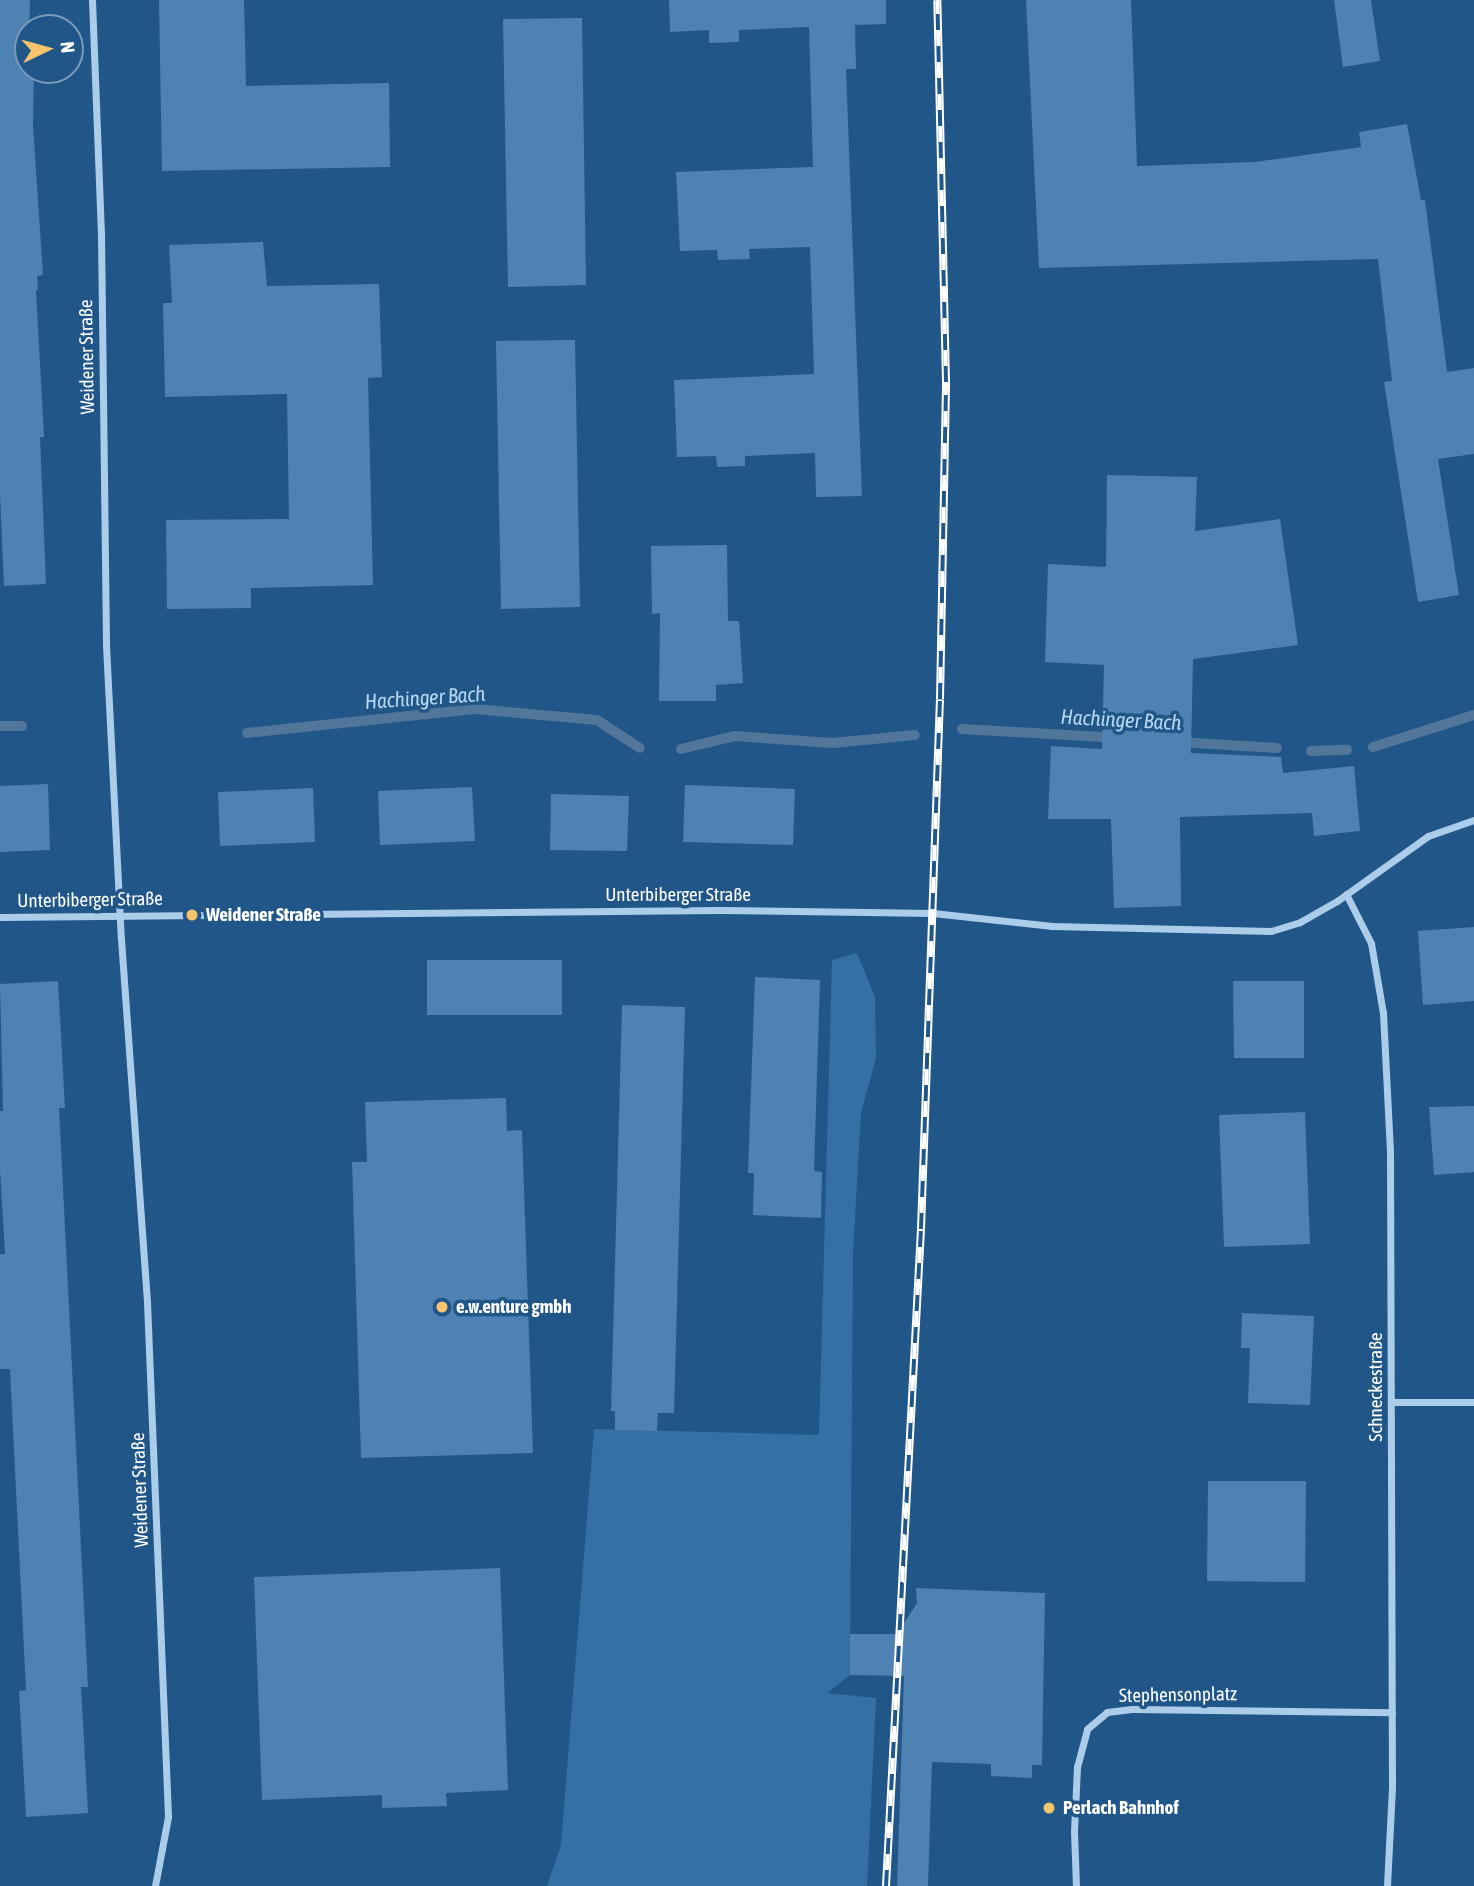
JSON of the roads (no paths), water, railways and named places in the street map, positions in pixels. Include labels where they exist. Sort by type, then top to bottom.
[{"type":"street","name":"Weidener Straße","points":[[92,0],[101,233],[106,645],[147,1301],[168,1817],[155,1886]]},
{"type":"street","name":"Unterbiberger Straße","points":[[0,917],[732,910],[933,913],[1052,926],[1254,932],[1287,928],[1346,894],[1427,836],[1474,820]]},
{"type":"street","name":"Schneckestraße","points":[[1346,894],[1371,943],[1383,1013],[1390,1151],[1393,1402],[1392,1712],[1387,1886]]},
{"type":"street","points":[[1393,1402],[1474,1402]]},
{"type":"street","name":"Stephensonplatz","points":[[1076,1886],[1074,1831],[1077,1767],[1087,1729],[1107,1712],[1132,1709],[1392,1712]]},
{"type":"waterway","name":"Hachinger Bach","points":[[247,733],[475,709],[597,720],[640,748]]},
{"type":"waterway","name":"Hachinger Bach","points":[[1373,747],[1474,715]]},
{"type":"waterway","name":"Hachinger Bach","points":[[0,726],[22,726]]},
{"type":"waterway","name":"Hachinger Bach","points":[[962,729],[1116,738]]},
{"type":"waterway","name":"Hachinger Bach","points":[[681,749],[735,736],[833,743],[915,735]]},
{"type":"waterway","name":"Hachinger Bach","points":[[1178,742],[1277,748]]},
{"type":"waterway","name":"Hachinger Bach","points":[[1311,751],[1347,750]]},
{"type":"railway","points":[[886,1886],[921,1229],[940,699],[946,382],[937,0]]},
{"type":"place","name":"Weidener Straße","points":[[192,915]]},
{"type":"place","name":"e.w.enture gmbh","points":[[442,1307]]},
{"type":"place","name":"Perlach Bahnhof","points":[[1049,1808]]}]
